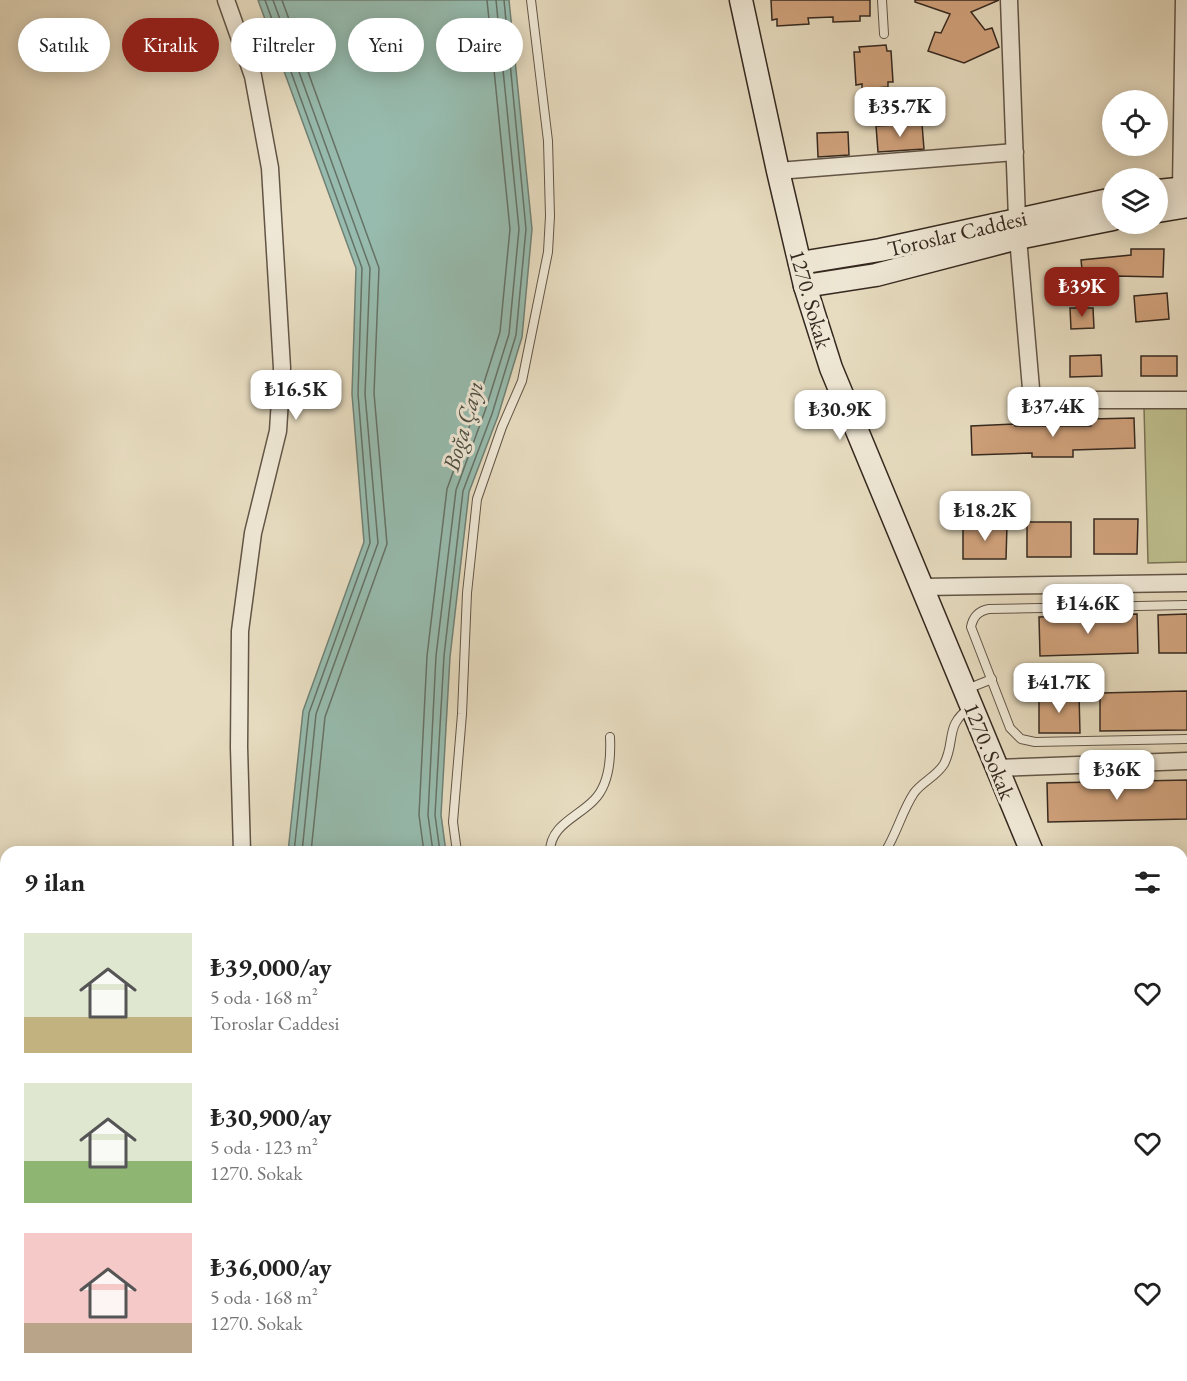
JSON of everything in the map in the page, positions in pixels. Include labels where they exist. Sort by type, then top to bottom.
[{"type":"street","points":[[226,0],[253,76],[270,168],[282,368],[278,430],[253,533],[240,631],[239,747],[242,846]]},
{"type":"street","name":"1270. Sokak","points":[[741,0],[805,286],[831,368],[1029,846]]},
{"type":"street","points":[[1009,0],[1018,228],[1032,400],[1187,400]]},
{"type":"street","points":[[1184,0],[1184,197]]},
{"type":"street","points":[[778,171],[1015,152]]},
{"type":"street","points":[[1168,193],[1184,197]]},
{"type":"street","points":[[1168,206],[1184,197]]},
{"type":"street","name":"Toroslar Caddesi","points":[[805,286],[876,275],[1102,202]]},
{"type":"street","name":"Toroslar Caddesi","points":[[800,263],[1018,228],[1102,220]]},
{"type":"street","points":[[923,587],[1187,584]]},
{"type":"street","points":[[996,768],[1187,761]]},
{"type":"lane","points":[[456,846],[453,822],[462,714],[467,593],[477,499],[502,427],[522,381],[548,252],[550,216],[548,141],[531,0]]},
{"type":"lane","points":[[882,0],[884,34]]},
{"type":"lane","points":[[1187,605],[983,610],[974,617],[972,632],[1010,728],[1015,734],[1028,741],[1187,739]]},
{"type":"lane","points":[[889,846],[912,795],[936,774],[945,761],[950,738],[968,698],[992,679]]},
{"type":"lane","points":[[550,846],[555,833],[595,800],[600,792],[610,761],[610,737]]},
{"type":"green space","points":[[1187,406],[1187,562],[1148,563],[1144,407]]},
{"type":"water","name":"Boğa Çayı","points":[[258,0],[509,0],[511,18],[436,18],[436,72],[516,72],[532,229],[522,337],[498,416],[469,492],[450,657],[441,815],[445,846],[289,846],[303,711],[364,542],[352,394],[356,268],[284,72],[336,72],[336,18],[265,18]]},
{"type":"building","points":[[771,0],[870,0],[870,16],[860,16],[860,21],[833,22],[833,17],[808,18],[809,24],[777,26],[777,19],[772,20]]},
{"type":"building","points":[[915,0],[999,0],[971,12],[985,30],[992,28],[999,47],[964,63],[928,51],[935,32],[941,33],[950,14],[915,2]]},
{"type":"building","points":[[886,45],[887,51],[891,51],[893,82],[888,82],[888,87],[862,89],[862,84],[856,85],[854,52],[860,52],[859,47]]},
{"type":"building","points":[[922,124],[924,149],[878,152],[876,126]]},
{"type":"building","points":[[848,132],[849,155],[818,157],[817,133]]},
{"type":"building","points":[[1131,249],[1164,249],[1163,277],[1114,276],[1115,285],[1084,288],[1081,260],[1131,255]]},
{"type":"building","points":[[1167,293],[1169,319],[1136,322],[1134,296]]},
{"type":"building","points":[[1070,308],[1093,308],[1094,328],[1071,329]]},
{"type":"building","points":[[1101,355],[1102,376],[1070,377],[1070,356]]},
{"type":"building","points":[[1141,356],[1177,356],[1177,376],[1141,376]]},
{"type":"building","points":[[1134,418],[1135,448],[1073,450],[1073,457],[1032,457],[1032,453],[972,455],[971,426],[1014,424],[1015,426],[1091,426],[1091,419]]},
{"type":"building","points":[[1094,519],[1138,519],[1137,554],[1094,554]]},
{"type":"building","points":[[1027,522],[1071,522],[1071,557],[1027,557]]},
{"type":"building","points":[[963,524],[1007,525],[1006,559],[963,559]]},
{"type":"building","points":[[1137,614],[1138,653],[1040,656],[1039,617]]},
{"type":"building","points":[[1187,614],[1187,653],[1159,653],[1158,615]]},
{"type":"building","points":[[1187,691],[1187,730],[1100,731],[1100,693]]},
{"type":"building","points":[[1079,694],[1080,733],[1039,733],[1039,695]]},
{"type":"building","points":[[1187,780],[1187,819],[1048,822],[1047,783]]}]
